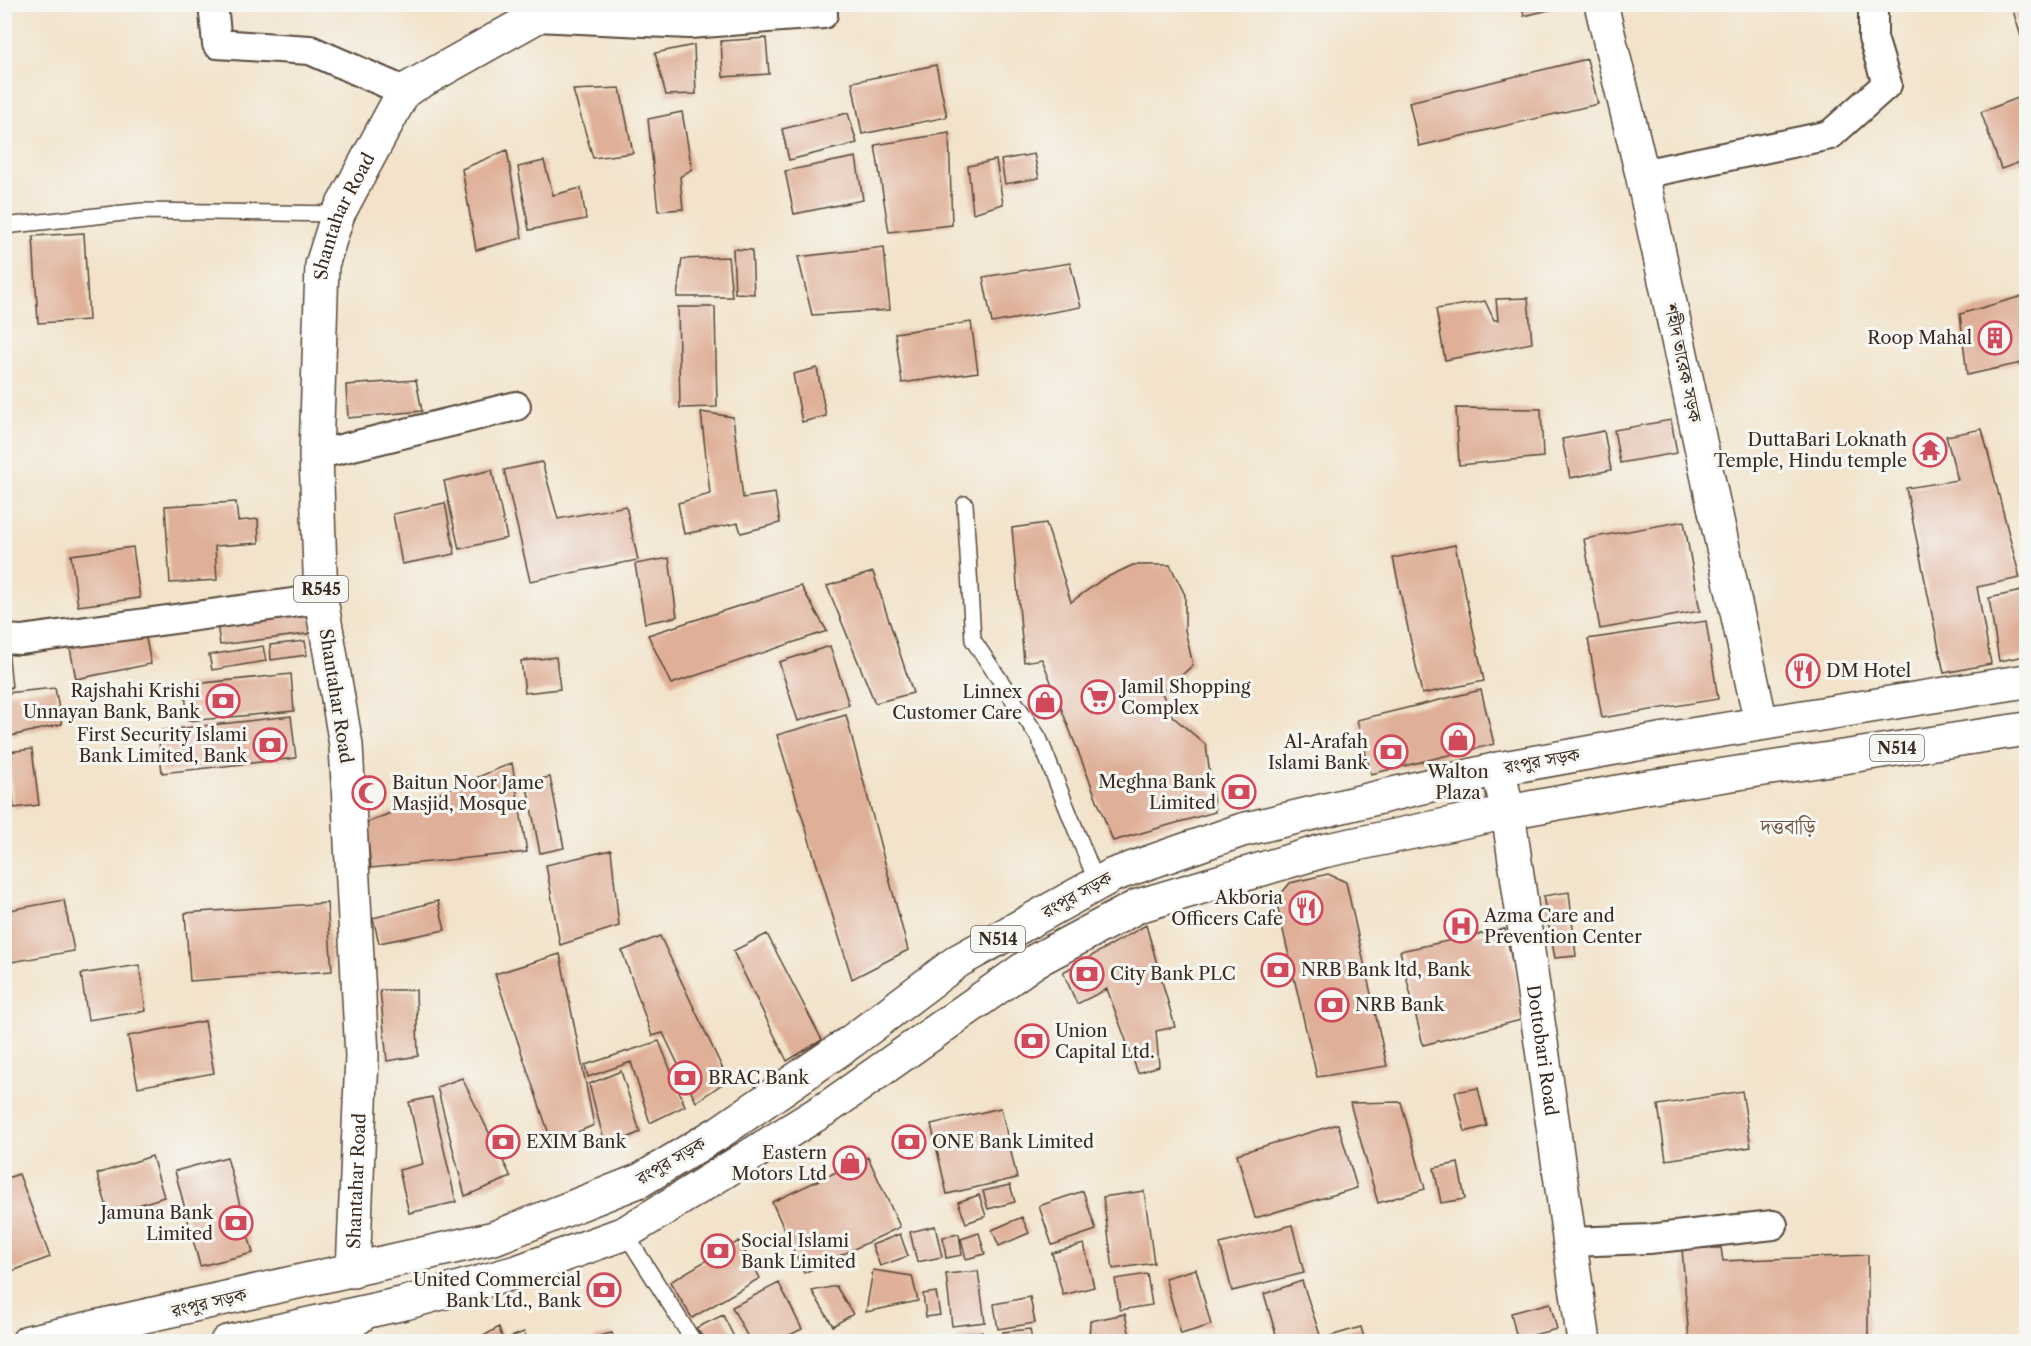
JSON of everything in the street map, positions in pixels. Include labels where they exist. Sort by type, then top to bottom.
[{"type":"main road","name":"শহীদ তারেক সড়ক","points":[[1601,4],[1642,174],[1761,723],[1768,768]]},
{"type":"main road","points":[[404,91],[541,11]]},
{"type":"main road","name":"Shantahar Road","points":[[364,1313],[353,1271],[362,1056],[346,744],[321,599],[316,455],[322,265],[338,214],[404,91]]},
{"type":"main road","name":"রংপুর সড়ক","points":[[28,1341],[494,1239],[640,1180],[720,1132],[852,1041],[958,961],[1113,875],[1242,830],[1498,769],[1761,723],[2026,681]]},
{"type":"main road","name":"N514","points":[[1768,768],[2026,729]]},
{"type":"main road","name":"রংপুর সড়ক","points":[[226,1341],[364,1313],[517,1272],[625,1233],[830,1106],[1035,962],[1138,906],[1323,851],[1508,812],[1768,768]]},
{"type":"main road","name":"Dottobari Road","points":[[1498,769],[1508,812],[1583,1337]]},
{"type":"main road","points":[[325,1341],[364,1313]]},
{"type":"street","points":[[213,4],[217,44],[310,50],[404,91]]},
{"type":"street","points":[[1642,174],[1830,135],[1887,84],[1873,38],[1873,4]]},
{"type":"street","points":[[541,11],[689,24],[823,14]]},
{"type":"street","points":[[316,455],[516,406]]},
{"type":"street","points":[[4,639],[21,640],[321,599]]},
{"type":"street","points":[[1570,1242],[1649,1239],[1773,1225]]},
{"type":"lane","points":[[4,226],[142,211],[338,214]]},
{"type":"lane","points":[[965,504],[973,640],[1039,738],[1097,883]]},
{"type":"lane","points":[[625,1233],[694,1341]]},
{"type":"building","points":[[1521,4],[1569,4],[1569,5],[1524,16]]},
{"type":"building","points":[[2011,4],[2026,4],[2026,53]]},
{"type":"building","points":[[766,38],[769,74],[723,77],[721,41]]},
{"type":"building","points":[[694,45],[696,94],[666,95],[655,53]]},
{"type":"building","points":[[1587,59],[1598,104],[1419,146],[1409,102]]},
{"type":"building","points":[[936,65],[947,117],[862,134],[852,82]]},
{"type":"building","points":[[620,88],[633,153],[593,158],[573,90]]},
{"type":"building","points":[[2026,95],[2026,160],[2001,169],[1981,112]]},
{"type":"building","points":[[682,112],[692,169],[680,177],[683,209],[658,211],[648,119]]},
{"type":"building","points":[[848,113],[857,143],[789,160],[782,129]]},
{"type":"building","points":[[949,133],[952,225],[889,232],[875,145]]},
{"type":"building","points":[[507,150],[522,238],[476,250],[462,169]]},
{"type":"building","points":[[1034,154],[1039,178],[1005,184],[1001,160]]},
{"type":"building","points":[[856,157],[863,200],[794,214],[785,171]]},
{"type":"building","points":[[996,160],[1003,204],[973,213],[968,166]]},
{"type":"building","points":[[544,161],[553,195],[581,188],[586,219],[529,230],[518,167]]},
{"type":"building","points":[[84,233],[89,320],[38,323],[33,236]]},
{"type":"building","points":[[884,247],[890,310],[812,315],[798,257]]},
{"type":"building","points":[[733,249],[752,250],[754,294],[735,293]]},
{"type":"building","points":[[728,257],[732,297],[677,297],[682,259]]},
{"type":"building","points":[[1070,263],[1081,307],[992,323],[983,277]]},
{"type":"building","name":"Roop Mahal","points":[[2026,295],[2026,362],[1967,375],[1960,314]]},
{"type":"building","points":[[1528,298],[1532,343],[1445,360],[1436,309],[1485,301],[1494,320],[1498,320],[1496,299]]},
{"type":"building","points":[[678,307],[715,307],[717,407],[680,408]]},
{"type":"building","points":[[971,322],[978,372],[902,383],[895,333]]},
{"type":"building","points":[[817,368],[826,416],[802,422],[793,374]]},
{"type":"building","points":[[416,380],[422,411],[348,418],[346,385]]},
{"type":"building","points":[[1456,408],[1541,409],[1543,457],[1459,465]]},
{"type":"building","points":[[701,412],[733,417],[743,498],[775,493],[780,523],[741,533],[738,523],[684,534],[678,503],[710,494]]},
{"type":"building","points":[[1671,420],[1677,453],[1620,463],[1614,430]]},
{"type":"building","points":[[1982,429],[2020,578],[1977,587],[1991,664],[1944,673],[1906,488],[1958,480],[1946,436]]},
{"type":"building","points":[[1604,431],[1611,470],[1570,478],[1562,439]]},
{"type":"building","points":[[542,462],[558,519],[626,506],[638,560],[530,581],[504,470]]},
{"type":"building","points":[[492,470],[507,538],[459,549],[444,481]]},
{"type":"building","points":[[236,502],[238,521],[258,519],[259,543],[215,546],[217,580],[170,583],[165,506]]},
{"type":"building","points":[[445,503],[455,554],[402,564],[393,514]]},
{"type":"building","points":[[1684,521],[1700,611],[1600,629],[1584,539]]},
{"type":"building","points":[[1046,523],[1071,602],[1103,579],[1133,565],[1170,565],[1185,595],[1185,630],[1193,665],[1162,693],[1172,716],[1206,745],[1215,812],[1113,841],[1042,659],[1024,662],[1012,528]]},
{"type":"building","points":[[1455,545],[1484,681],[1422,694],[1393,558]]},
{"type":"building","points":[[133,547],[140,598],[78,606],[71,555]]},
{"type":"building","points":[[669,558],[677,617],[645,623],[635,564]]},
{"type":"building","points":[[873,572],[913,693],[875,703],[827,586]]},
{"type":"building","points":[[801,586],[827,631],[671,684],[648,635]]},
{"type":"building","points":[[2026,590],[2026,656],[1999,661],[1989,598]]},
{"type":"building","points":[[310,603],[314,633],[220,645],[216,616]]},
{"type":"building","points":[[1706,621],[1718,699],[1602,718],[1588,639]]},
{"type":"building","points":[[144,628],[151,664],[76,679],[69,643]]},
{"type":"building","points":[[305,641],[307,655],[271,660],[270,645]]},
{"type":"building","points":[[263,646],[266,661],[212,670],[209,655]]},
{"type":"building","points":[[830,646],[849,705],[798,721],[779,662]]},
{"type":"building","points":[[4,657],[9,657],[12,687],[4,691]]},
{"type":"building","points":[[556,657],[560,689],[525,693],[521,661]]},
{"type":"building","points":[[291,674],[294,711],[188,721],[184,685]]},
{"type":"building","points":[[55,688],[62,724],[11,736],[6,693]]},
{"type":"building","points":[[1481,690],[1494,744],[1371,774],[1357,720]]},
{"type":"building","points":[[846,715],[908,950],[852,979],[777,735]]},
{"type":"building","points":[[291,716],[296,758],[162,773],[158,731]]},
{"type":"building","points":[[32,749],[39,805],[14,808],[8,752]]},
{"type":"building","points":[[512,763],[527,852],[371,868],[366,823]]},
{"type":"building","points":[[550,777],[564,848],[540,853],[526,782]]},
{"type":"building","points":[[611,850],[619,926],[560,945],[546,865]]},
{"type":"building","points":[[1328,874],[1346,882],[1387,1066],[1317,1077],[1276,900],[1290,883]]},
{"type":"building","points":[[1569,892],[1576,956],[1555,958],[1543,896]]},
{"type":"building","points":[[64,900],[74,951],[12,962],[4,911]]},
{"type":"building","points":[[438,901],[445,930],[379,943],[373,918]]},
{"type":"building","points":[[327,903],[332,971],[190,981],[185,913]]},
{"type":"building","points":[[1146,925],[1175,1027],[1156,1031],[1159,1066],[1138,1073],[1107,989],[1077,1004],[1063,972]]},
{"type":"building","points":[[1505,929],[1525,1019],[1423,1045],[1400,951]]},
{"type":"building","points":[[767,934],[822,1040],[787,1061],[733,951]]},
{"type":"building","points":[[660,936],[728,1080],[696,1102],[663,1033],[652,1036],[622,951]]},
{"type":"building","points":[[560,954],[594,1125],[552,1143],[495,974]]},
{"type":"building","points":[[139,965],[146,1011],[88,1020],[81,974]]},
{"type":"building","points":[[380,990],[416,990],[418,1056],[387,1061]]},
{"type":"building","points":[[205,1021],[214,1073],[138,1087],[128,1036]]},
{"type":"building","points":[[659,1041],[685,1106],[650,1123],[631,1062],[588,1077],[585,1065]]},
{"type":"building","points":[[621,1071],[640,1132],[606,1148],[589,1084]]},
{"type":"building","points":[[462,1078],[511,1177],[465,1196],[437,1087]]},
{"type":"building","points":[[1478,1088],[1487,1126],[1465,1132],[1455,1092]]},
{"type":"building","points":[[1742,1091],[1751,1147],[1666,1160],[1658,1105]]},
{"type":"building","points":[[432,1097],[456,1202],[409,1213],[399,1170],[423,1164],[409,1102]]},
{"type":"building","points":[[1401,1102],[1425,1189],[1378,1203],[1350,1103]]},
{"type":"building","points":[[1001,1108],[1017,1178],[947,1194],[931,1124]]},
{"type":"building","points":[[1338,1124],[1357,1188],[1255,1218],[1237,1154]]},
{"type":"building","points":[[152,1156],[164,1197],[109,1214],[97,1174]]},
{"type":"building","points":[[227,1157],[253,1253],[200,1266],[175,1171]]},
{"type":"building","points":[[868,1157],[900,1227],[804,1273],[772,1202]]},
{"type":"building","points":[[1458,1163],[1465,1199],[1441,1203],[1434,1168]]},
{"type":"building","points":[[19,1174],[50,1257],[7,1273],[4,1266],[4,1179]]},
{"type":"building","points":[[1010,1185],[1015,1202],[988,1209],[983,1191]]},
{"type":"building","points":[[1083,1191],[1096,1230],[1052,1245],[1039,1206]]},
{"type":"building","points":[[1144,1191],[1154,1263],[1113,1269],[1103,1197]]},
{"type":"building","points":[[979,1195],[986,1216],[966,1223],[958,1202]]},
{"type":"building","points":[[1022,1217],[1029,1233],[999,1246],[992,1230]]},
{"type":"building","points":[[1292,1225],[1304,1273],[1232,1291],[1220,1244]]},
{"type":"building","points":[[935,1226],[942,1257],[917,1262],[910,1232]]},
{"type":"building","points":[[979,1233],[985,1254],[966,1259],[961,1239]]},
{"type":"building","points":[[900,1234],[908,1256],[880,1266],[872,1245]]},
{"type":"building","points":[[959,1234],[962,1255],[946,1258],[943,1237]]},
{"type":"building","points":[[739,1241],[760,1278],[692,1318],[670,1282]]},
{"type":"building","points":[[1084,1244],[1094,1287],[1063,1295],[1052,1253]]},
{"type":"building","points":[[1682,1248],[1721,1248],[1723,1261],[1868,1255],[1868,1338],[1689,1341]]},
{"type":"building","points":[[1196,1269],[1211,1325],[1181,1334],[1165,1278]]},
{"type":"building","points":[[873,1270],[912,1276],[918,1301],[866,1312]]},
{"type":"building","points":[[978,1271],[985,1322],[952,1326],[946,1274]]},
{"type":"building","points":[[1147,1274],[1152,1305],[1120,1310],[1115,1279]]},
{"type":"building","points":[[1302,1281],[1322,1341],[1278,1341],[1264,1294]]},
{"type":"building","points":[[779,1283],[802,1329],[778,1341],[750,1341],[732,1307]]},
{"type":"building","points":[[836,1286],[853,1314],[833,1326],[812,1291]]},
{"type":"building","points":[[936,1292],[940,1315],[926,1317],[923,1294]]},
{"type":"building","points":[[1030,1297],[1035,1323],[998,1329],[994,1304]]},
{"type":"building","points":[[1550,1303],[1557,1329],[1517,1339],[1511,1313]]},
{"type":"building","points":[[1125,1314],[1131,1341],[1089,1341],[1090,1321]]},
{"type":"building","points":[[723,1315],[736,1341],[706,1341],[696,1328]]},
{"type":"building","points":[[499,1327],[503,1341],[475,1341]]},
{"type":"building","points":[[1361,1327],[1365,1341],[1331,1341],[1330,1336]]},
{"type":"building","points":[[1030,1329],[1032,1341],[1004,1341],[1003,1332]]},
{"type":"building","points":[[524,1332],[528,1341],[509,1341],[508,1338]]},
{"type":"building","points":[[982,1332],[982,1341],[958,1341],[958,1334]]},
{"type":"building","points":[[612,1333],[614,1341],[595,1341],[594,1337]]},
{"type":"place","name":"Roop Mahal","points":[[1995,338]]},
{"type":"place","name":"DuttaBari Loknath Temple, Hindu temple","points":[[1930,450]]},
{"type":"place","name":"DM Hotel","points":[[1803,671]]},
{"type":"place","name":"Jamil Shopping Complex","points":[[1098,697]]},
{"type":"place","name":"Rajshahi Krishi Unnayan Bank, Bank","points":[[223,701]]},
{"type":"place","name":"Linnex Customer Care","points":[[1045,702]]},
{"type":"place","name":"Walton Plaza","points":[[1458,740]]},
{"type":"place","name":"First Security Islami Bank Limited, Bank","points":[[270,745]]},
{"type":"place","name":"Al-Arafah Islami Bank","points":[[1391,752]]},
{"type":"place","name":"Meghna Bank Limited","points":[[1239,792]]},
{"type":"place","name":"Baitun Noor Jame Masjid, Mosque","points":[[369,793]]},
{"type":"place","name":"Akboria Officers Cafe","points":[[1306,908]]},
{"type":"place","name":"Azma Care and Prevention Center","points":[[1461,926]]},
{"type":"place","name":"NRB Bank ltd, Bank","points":[[1278,970]]},
{"type":"place","name":"City Bank PLC","points":[[1087,974]]},
{"type":"place","name":"NRB Bank","points":[[1332,1005]]},
{"type":"place","name":"Union Capital Ltd.","points":[[1032,1041]]},
{"type":"place","name":"BRAC Bank","points":[[685,1078]]},
{"type":"place","name":"EXIM Bank","points":[[503,1142]]},
{"type":"place","name":"ONE Bank Limited","points":[[909,1142]]},
{"type":"place","name":"Eastern Motors Ltd","points":[[850,1163]]},
{"type":"place","name":"Jamuna Bank Limited","points":[[236,1223]]},
{"type":"place","name":"Social Islami Bank Limited","points":[[718,1251]]},
{"type":"place","name":"United Commercial Bank Ltd., Bank","points":[[604,1290]]},
{"type":"district","name":"দত্তবাড়ি","points":[[1788,827]]}]
